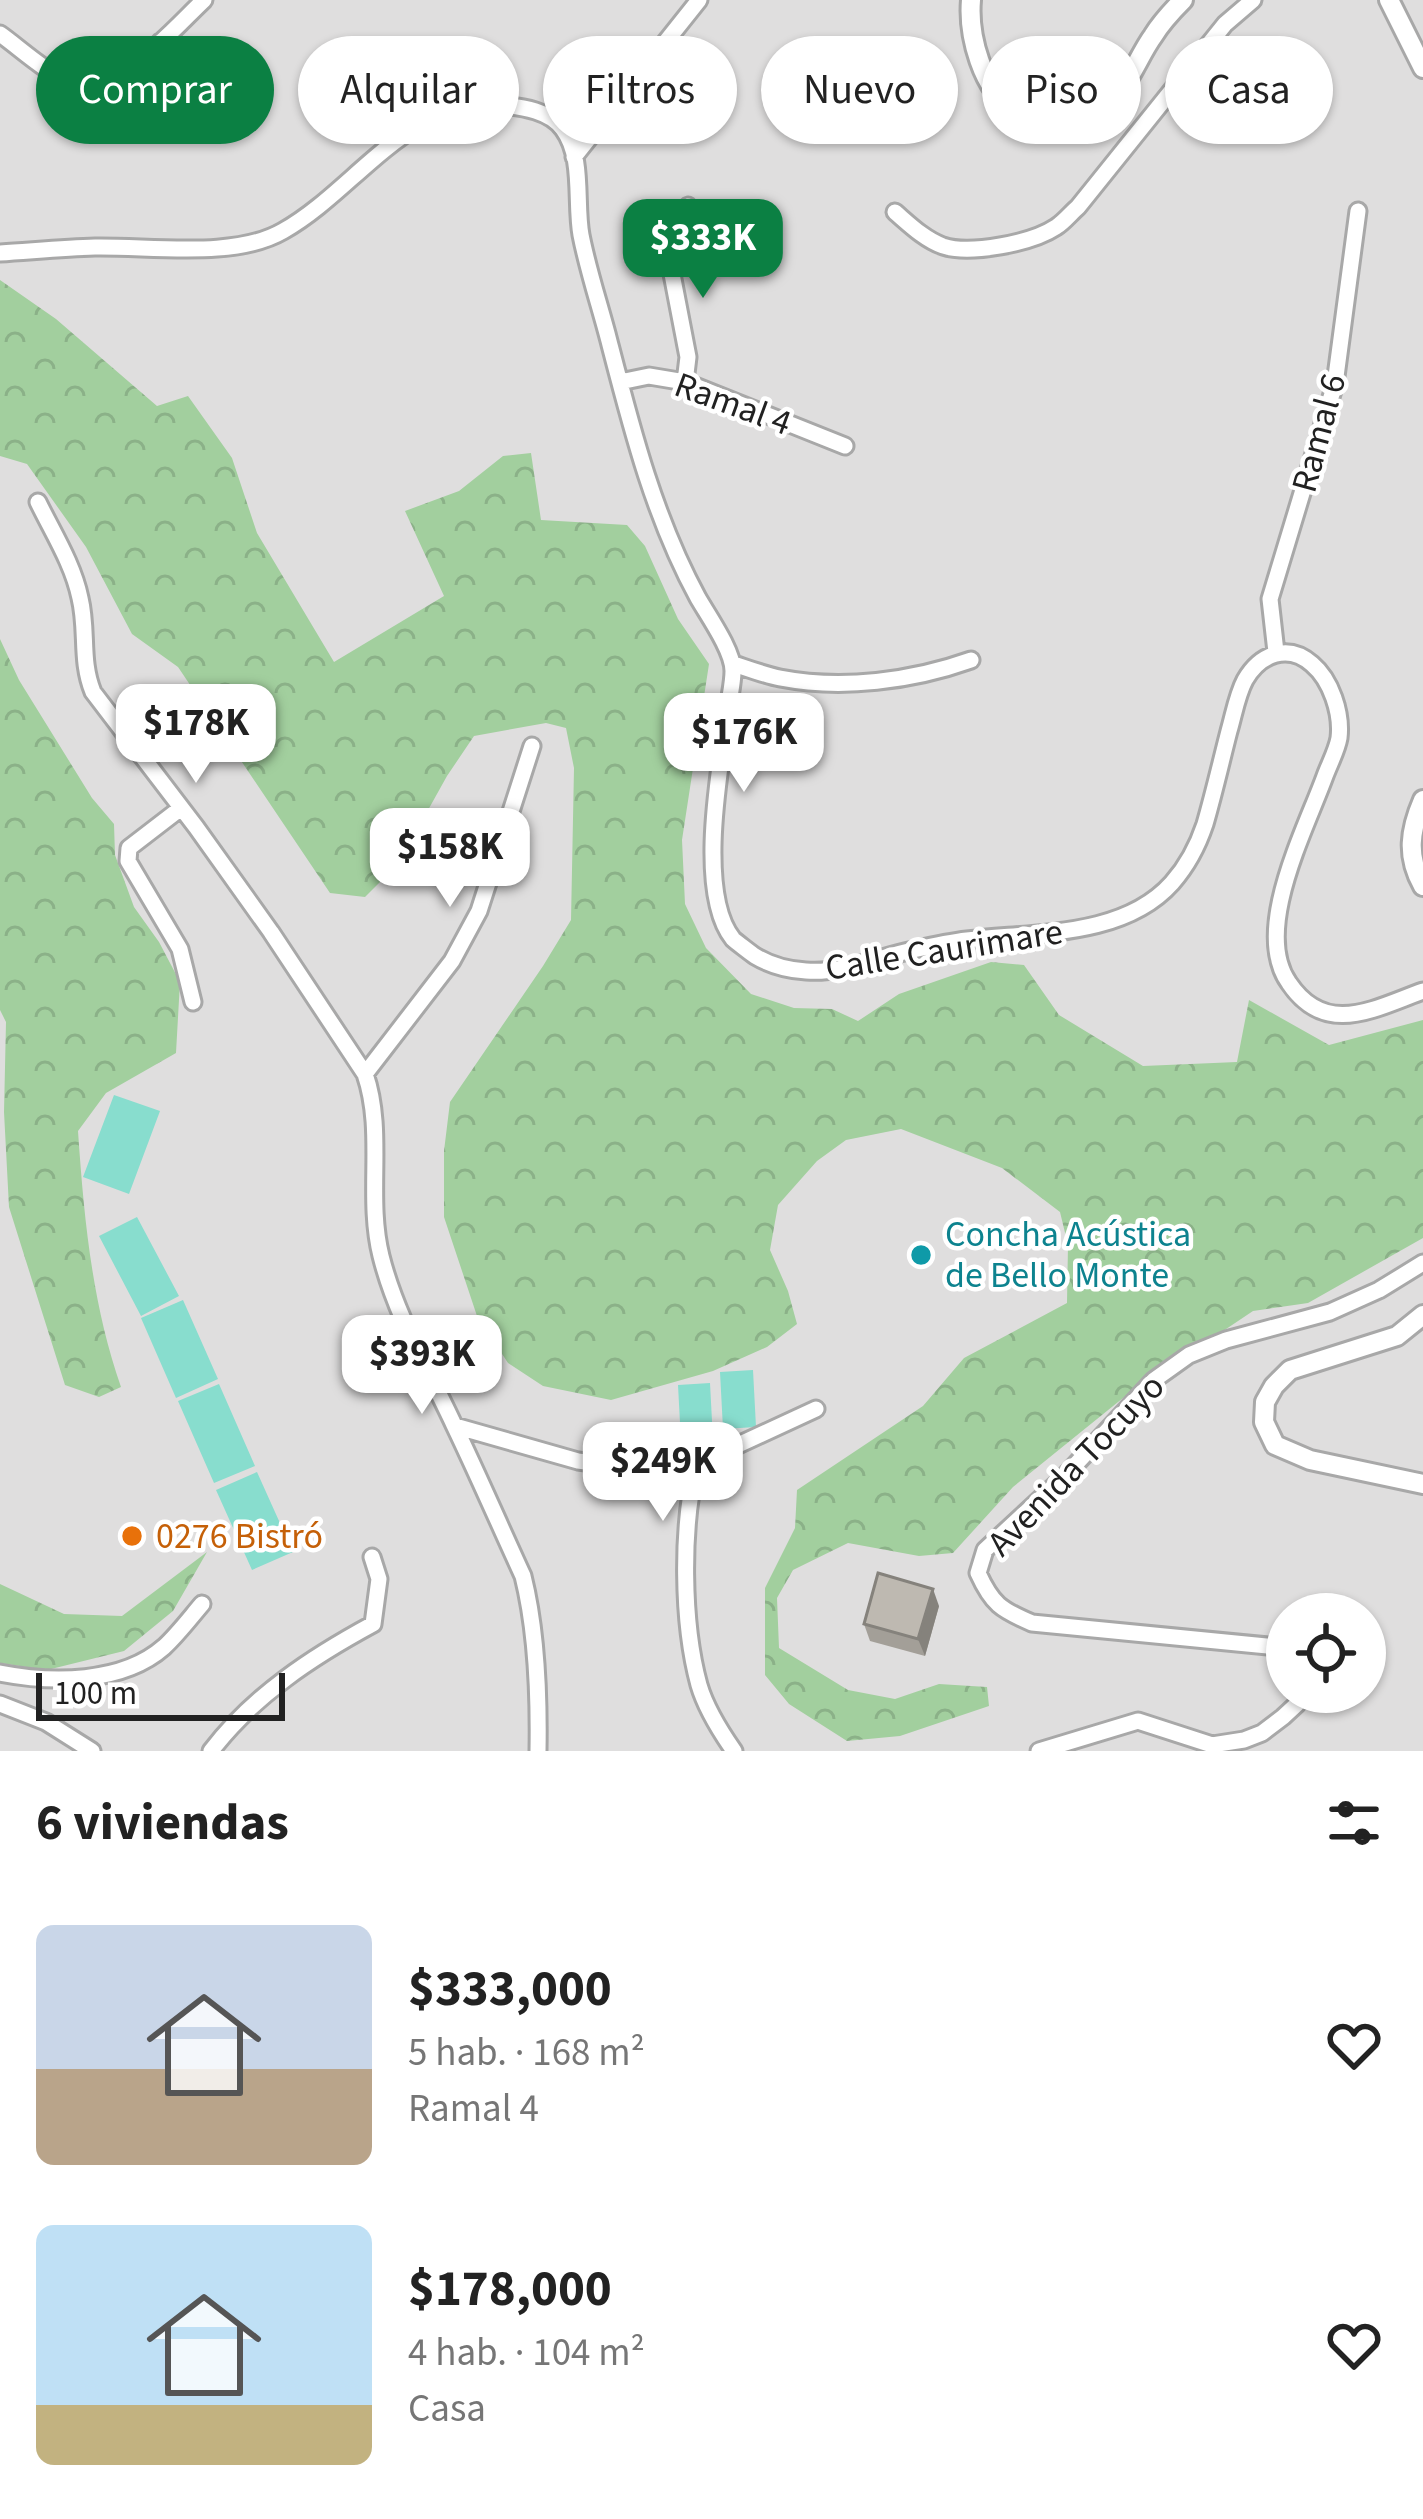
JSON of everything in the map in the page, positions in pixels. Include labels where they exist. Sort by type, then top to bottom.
[{"type":"street","points":[[166,36],[204,0]]},
{"type":"street","points":[[574,157],[699,0]]},
{"type":"street","points":[[971,0],[975,42],[991,83],[1002,100],[1038,118],[1082,115],[1107,104],[1152,36],[1183,0]]},
{"type":"street","points":[[895,212],[945,247],[984,249],[1055,228],[1078,207],[1225,24],[1253,0]]},
{"type":"street","points":[[1389,4],[1423,68]]},
{"type":"street","points":[[0,34],[36,60]]},
{"type":"street","points":[[0,253],[94,247],[236,247],[265,242],[316,209],[393,142],[423,123],[454,109],[489,104],[540,112],[560,122],[569,138],[581,236],[661,522],[734,664],[777,677],[850,683],[900,678],[970,660]]},
{"type":"street","points":[[685,382],[688,357],[667,248],[668,235],[688,206]]},
{"type":"street","name":"Ramal 6","points":[[1276,652],[1270,599],[1335,384],[1358,211]]},
{"type":"street","name":"Ramal 4","points":[[620,382],[649,376],[685,382],[844,446]]},
{"type":"street","points":[[38,502],[74,576],[85,623],[84,670],[93,692],[271,932],[365,1074],[373,1096],[379,1249],[392,1297],[523,1576],[535,1651],[538,1751]]},
{"type":"street","points":[[1276,652],[1299,654],[1320,669],[1334,697],[1340,736],[1276,907],[1280,969],[1294,992],[1315,1008],[1335,1015],[1365,1014],[1423,991]]},
{"type":"street","name":"Calle Caurimare","points":[[734,664],[714,828],[715,893],[734,940],[770,963],[812,972],[964,940],[1072,931],[1130,913],[1155,898],[1191,857],[1203,832],[1241,685],[1257,662],[1276,652]]},
{"type":"street","points":[[365,1074],[452,961],[479,910],[532,746]]},
{"type":"street","points":[[1423,800],[1412,825],[1411,847],[1412,865],[1423,886]]},
{"type":"street","points":[[181,808],[128,848],[128,861],[180,950],[193,1002]]},
{"type":"street","name":"Avenida Tocuyo","points":[[1266,1646],[1032,1623],[989,1599],[977,1573],[985,1550],[1064,1477],[1154,1380],[1189,1355],[1330,1312],[1423,1262]]},
{"type":"street","points":[[1423,1316],[1397,1336],[1290,1370],[1264,1402],[1264,1422],[1274,1445],[1310,1460],[1423,1484]]},
{"type":"street","points":[[455,1426],[578,1461],[623,1467],[697,1464],[816,1409]]},
{"type":"street","points":[[697,1464],[690,1491],[686,1591],[692,1640],[700,1688],[734,1751]]},
{"type":"street","points":[[211,1751],[262,1696],[320,1653],[373,1624],[379,1579],[372,1558]]},
{"type":"street","points":[[0,1673],[69,1678],[133,1666],[162,1648],[202,1604]]},
{"type":"street","points":[[0,1704],[46,1721],[92,1751]]},
{"type":"street","points":[[1039,1751],[1138,1721],[1212,1744],[1244,1740],[1288,1713]]},
{"type":"shaded area","points":[[0,0],[1423,0],[1423,1751],[0,1751]]},
{"type":"shaded area","points":[[114,1095],[160,1111],[129,1194],[83,1177]]},
{"type":"shaded area","points":[[137,1217],[179,1296],[141,1316],[99,1236]]},
{"type":"shaded area","points":[[183,1300],[218,1379],[176,1398],[141,1318]]},
{"type":"shaded area","points":[[753,1370],[756,1427],[723,1429],[720,1372]]},
{"type":"shaded area","points":[[710,1383],[713,1440],[681,1442],[678,1385]]},
{"type":"shaded area","points":[[219,1384],[255,1466],[214,1483],[178,1401]]},
{"type":"shaded area","points":[[257,1472],[293,1552],[252,1570],[216,1490]]},
{"type":"green space","points":[[0,280],[56,319],[157,406],[188,396],[232,458],[257,533],[334,662],[444,596],[405,511],[459,491],[503,456],[531,453],[541,520],[627,525],[645,546],[678,619],[709,664],[682,840],[685,904],[706,948],[751,994],[794,1008],[832,1009],[858,1021],[899,994],[991,962],[1024,965],[1059,1015],[1143,1066],[1237,1062],[1249,1000],[1329,1045],[1423,1020],[1423,1238],[1308,1303],[1253,1311],[1123,1398],[1013,1487],[953,1553],[919,1556],[848,1543],[793,1570],[777,1598],[779,1648],[848,1690],[895,1699],[939,1684],[987,1687],[989,1706],[900,1736],[847,1741],[789,1704],[765,1675],[765,1588],[795,1528],[797,1490],[923,1406],[964,1358],[1067,1303],[1068,1245],[1060,1212],[1002,1168],[901,1129],[846,1140],[817,1161],[778,1205],[770,1250],[797,1324],[767,1347],[713,1371],[611,1400],[543,1386],[508,1363],[477,1316],[444,1217],[444,1151],[450,1102],[571,920],[574,768],[566,728],[546,723],[474,736],[398,864],[365,897],[330,893],[178,667],[132,634],[86,547],[27,464],[0,456]]},
{"type":"green space","points":[[0,639],[19,680],[92,798],[114,824],[115,855],[134,907],[180,982],[176,1053],[106,1093],[78,1131],[96,1292],[121,1387],[99,1397],[65,1385],[9,1207],[6,1022],[0,1010]]},
{"type":"green space","points":[[207,1552],[173,1611],[124,1651],[47,1670],[0,1663],[0,1584],[64,1614],[122,1616]]},
{"type":"building","points":[[878,1573],[933,1589],[918,1639],[864,1624]]},
{"type":"place","name":"Concha Acústica de Bello Monte","points":[[921,1255]]},
{"type":"place","name":"0276 Bistró","points":[[132,1536]]}]
